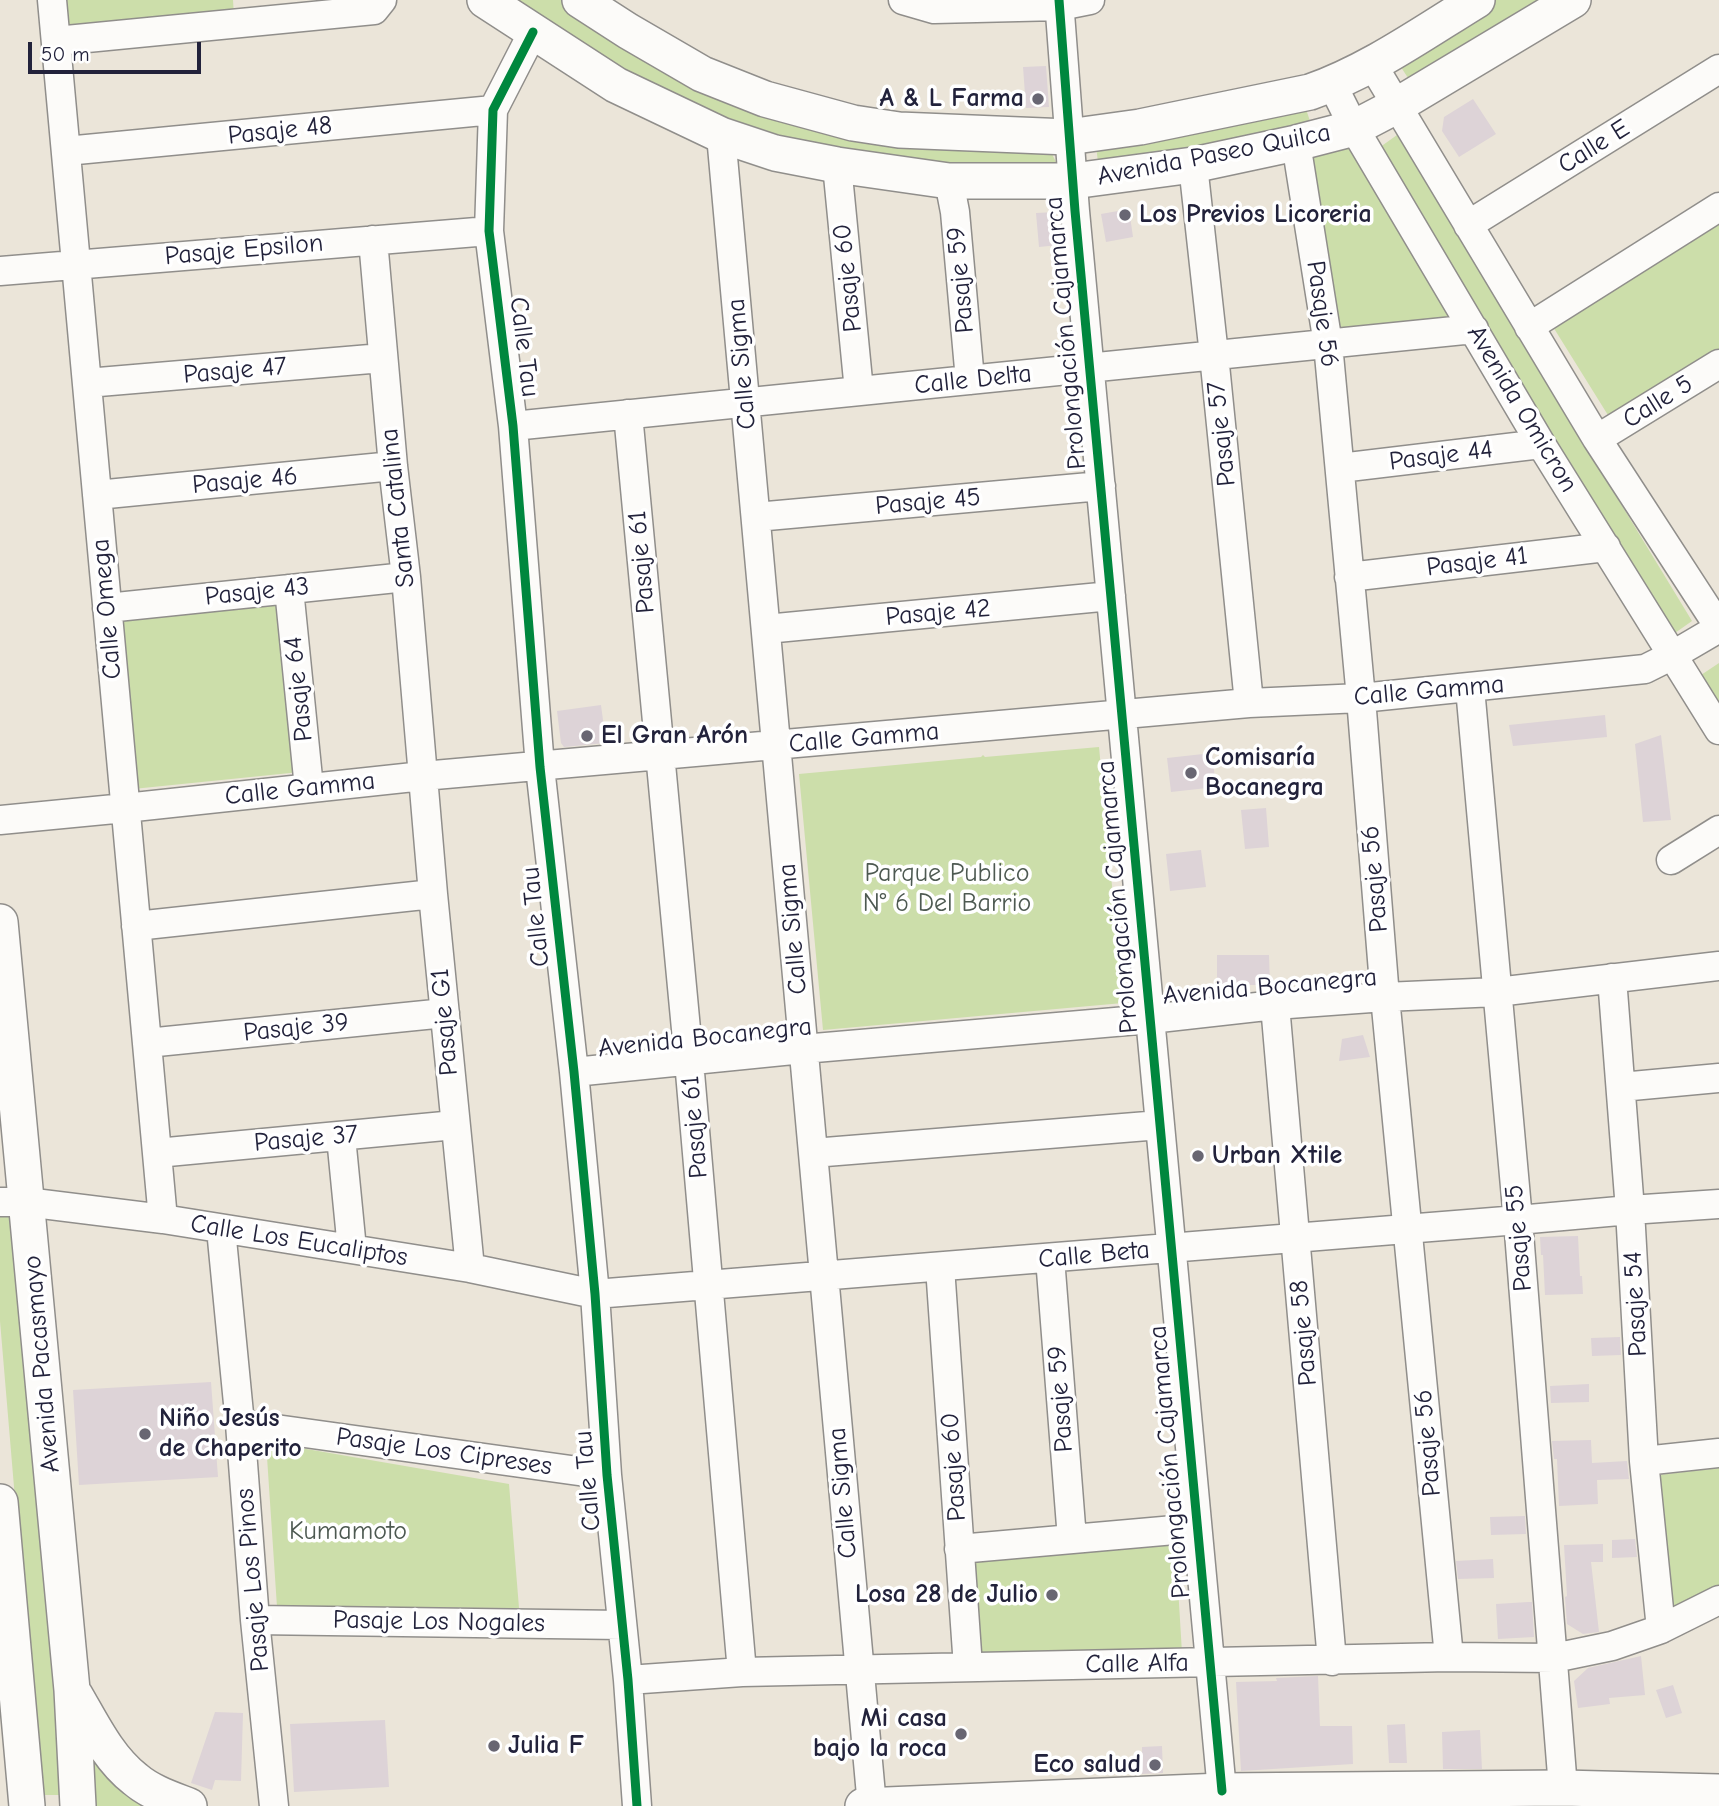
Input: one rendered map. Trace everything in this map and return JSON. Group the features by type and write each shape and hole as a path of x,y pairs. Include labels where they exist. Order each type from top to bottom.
{"main road":[{"name":"Avenida Paseo Quilca","path":"485,0 616,85 721,135 775,153 949,181 1073,181 1193,165 1354,128 1396,106 1573,0"},
{"name":"Avenida Paseo Quilca","path":"580,0 702,75 777,102 853,123 899,130 1069,137 1140,127 1310,92 1372,64 1477,0"},
{"name":"Avenida Pacasmayo","path":"0,922 13,1202 72,1689 78,1806"},
{"path":"0,1502 27,1806"},
{"path":"72,1689 104,1746 135,1779 162,1795 189,1806"},
{"path":"863,1806 1222,1791 1563,1788 1719,1793"}],"street":[{"name":"Calle Omega","path":"52,0 163,1219"},
{"path":"252,0 281,19"},
{"path":"56,41 374,10 382,0"},
{"path":"903,0 934,9 1090,0"},
{"name":"Prolongación Cajamarca","path":"1059,3 1090,368 1222,1791"},
{"name":"Calle Tau","path":"533,32 493,110 489,231 513,426 540,766 596,1294 607,1475 628,1680 637,1806"},
{"name":"Avenida Omicron","path":"1372,64 1597,439 1719,628"},
{"name":"Calle E","path":"1468,225 1719,69"},
{"name":"Avenida Omicron","path":"1332,84 1354,128 1541,444 1719,730"},
{"name":"Pasaje 48","path":"66,151 493,110"},
{"name":"Calle Sigma","path":"721,135 872,1806"},
{"name":"Pasaje 56","path":"1296,143 1328,344 1385,997 1448,1657"},
{"name":"Pasaje 60","path":"837,165 859,391"},
{"name":"Pasaje 57","path":"1193,165 1248,703"},
{"name":"Pasaje 59","path":"949,181 955,212 970,380"},
{"path":"1529,327 1719,207"},
{"name":"Pasaje Epsilon","path":"0,271 489,231"},
{"name":"Santa Catalina","path":"373,240 423,776"},
{"name":"Calle Delta","path":"513,426 1474,329"},
{"name":"Pasaje 47","path":"87,383 382,358"},
{"name":"Calle 5","path":"1597,439 1716,373"},
{"name":"Pasaje 61","path":"628,414 689,1061 742,1672"},
{"name":"Pasaje 44","path":"1340,468 1541,444"},
{"name":"Pasaje 46","path":"97,495 393,467"},
{"name":"Pasaje 45","path":"756,517 1101,486"},
{"name":"Pasaje 41","path":"1349,577 1606,547"},
{"name":"Pasaje 43","path":"107,608 406,577"},
{"name":"Pasaje 64","path":"289,589 309,788"},
{"name":"Pasaje 42","path":"766,629 1111,596"},
{"name":"Calle Gamma","path":"0,820 423,776 1248,703 1361,698 1645,669 1719,628"},
{"name":"Pasaje 55","path":"1470,688 1518,1220 1563,1788"},
{"name":"Pasaje G1","path":"423,776 470,1268"},
{"path":"1671,860 1719,830"},
{"path":"136,926 433,894"},
{"name":"Avenida Bocanegra","path":"574,1072 1275,1005 1497,992 1719,967"},
{"name":"Pasaje 54","path":"1612,978 1630,1210 1644,1461 1661,1629"},
{"name":"Pasaje 58","path":"1275,1005 1332,1661"},
{"name":"Pasaje 39","path":"146,1043 444,1013"},
{"path":"1621,1087 1719,1078"},
{"name":"Pasaje 37","path":"157,1153 455,1125"},
{"path":"813,1153 1160,1125"},
{"path":"341,1137 352,1249"},
{"name":"Calle Los Eucaliptos","path":"13,1202 163,1219 470,1268 596,1294"},
{"name":"Calle Beta","path":"596,1294 1719,1204"},
{"name":"Pasaje Los Pinos","path":"221,1229 274,1806"},
{"name":"Pasaje 59","path":"1050,1258 1072,1539"},
{"name":"Pasaje 60","path":"940,1267 968,1667"},
{"name":"Pasaje Los Cipreses","path":"240,1424 607,1475"},
{"path":"1644,1461 1719,1453"},
{"path":"959,1549 1197,1528"},
{"name":"Calle Alfa","path":"628,1680 742,1672 1448,1657 1554,1658 1612,1646 1661,1629 1719,1600"},
{"name":"Pasaje Los Nogales","path":"255,1620 622,1625"}],"green space":[{"path":"64,0 233,0 234,16 67,31"},
{"path":"511,0 561,0 696,88 1050,150 1056,162 1052,171 932,169 784,147 627,76"},
{"path":"1495,0 1545,0 1410,81 1397,61"},
{"path":"1304,103 1313,130 1099,170 1096,146"},
{"path":"1397,135 1692,621 1675,633 1376,150"},
{"path":"1349,142 1449,315 1433,326 1329,336 1301,155"},
{"path":"1719,216 1719,352 1611,420 1550,322"},
{"path":"284,593 300,772 133,789 117,612"},
{"path":"1719,663 1719,711 1698,677"},
{"name":"Parque Publico N° 6 Del Barrio","path":"1099,747 1123,1003 823,1030 799,774 983,755 985,757"},
{"path":"16,1207 66,1795 40,1795 0,1321 0,1209"},
{"name":"Kumamoto","path":"266,1442 509,1484 519,1608 277,1607"},
{"path":"1719,1468 1719,1591 1671,1617 1650,1476"},
{"path":"1175,1537 1182,1653 975,1658 967,1557"},
{"path":"86,1736 157,1806 89,1806"}],"building":[{"path":"1046,66 1049,107 1026,108 1023,67"},
{"path":"1473,99 1496,134 1459,157 1442,131 1444,117"},
{"path":"1129,209 1133,237 1106,242 1101,214"},
{"path":"1056,212 1059,245 1039,247 1036,213"},
{"path":"601,705 606,743 564,747 561,743 557,711"},
{"path":"1605,715 1607,737 1513,746 1509,725"},
{"path":"1661,735 1671,820 1643,822 1635,744"},
{"name":"Comisaría Bocanegra","path":"1212,753 1216,787 1171,792 1167,758"},
{"path":"1266,808 1269,847 1245,849 1241,810"},
{"path":"1201,850 1206,887 1170,891 1166,854"},
{"path":"1217,955 1269,955 1270,985 1217,985"},
{"path":"1363,1035 1370,1057 1339,1061 1342,1039"},
{"path":"1578,1236 1583,1294 1545,1295 1540,1237"},
{"path":"1620,1337 1621,1355 1592,1356 1591,1338"},
{"name":"Niño Jesús de Chaperito","path":"211,1382 218,1477 79,1485 73,1390"},
{"path":"1589,1384 1589,1402 1551,1403 1550,1386"},
{"path":"1591,1440 1592,1463 1627,1461 1629,1479 1597,1480 1598,1504 1559,1506 1557,1459 1554,1459 1552,1441"},
{"path":"1525,1516 1526,1534 1491,1535 1490,1517"},
{"path":"1635,1539 1637,1557 1612,1558 1612,1540"},
{"path":"1603,1544 1603,1562 1591,1562 1599,1632 1583,1634 1567,1624 1564,1545"},
{"path":"1493,1559 1494,1578 1458,1579 1456,1561"},
{"path":"1532,1602 1534,1637 1498,1639 1496,1604"},
{"path":"1641,1656 1645,1695 1609,1698 1610,1704 1578,1708 1574,1681 1588,1668"},
{"path":"1318,1676 1320,1726 1352,1726 1353,1764 1241,1771 1236,1682"},
{"path":"1673,1685 1682,1713 1666,1718 1656,1690"},
{"path":"215,1712 243,1713 241,1781 215,1780 212,1790 191,1783"},
{"path":"385,1720 389,1787 294,1792 290,1724"},
{"path":"1405,1724 1407,1763 1389,1763 1387,1725"},
{"path":"1480,1730 1482,1769 1443,1769 1442,1732"},
{"path":"1162,1746 1163,1773 1142,1774 1142,1747"}],"cycle path":[{"path":"1059,0 1075,211 1222,1791"},
{"path":"533,32 493,110 489,231 513,426 540,767 574,1072 595,1294 607,1475 628,1680 637,1806"}],"place":[{"name":"A & L Farma","path":"1038,99"},
{"name":"Los Previos Licoreria","path":"1125,215"},
{"name":"El Gran Arón","path":"587,736"},
{"name":"Comisaría Bocanegra","path":"1191,773"},
{"name":"Urban Xtile","path":"1198,1156"},
{"name":"Niño Jesús de Chaperito","path":"145,1434"},
{"name":"Losa 28 de Julio","path":"1052,1595"},
{"name":"Mi casa bajo la roca","path":"961,1734"},
{"name":"Julia F","path":"494,1746"},
{"name":"Eco salud","path":"1155,1765"}]}
